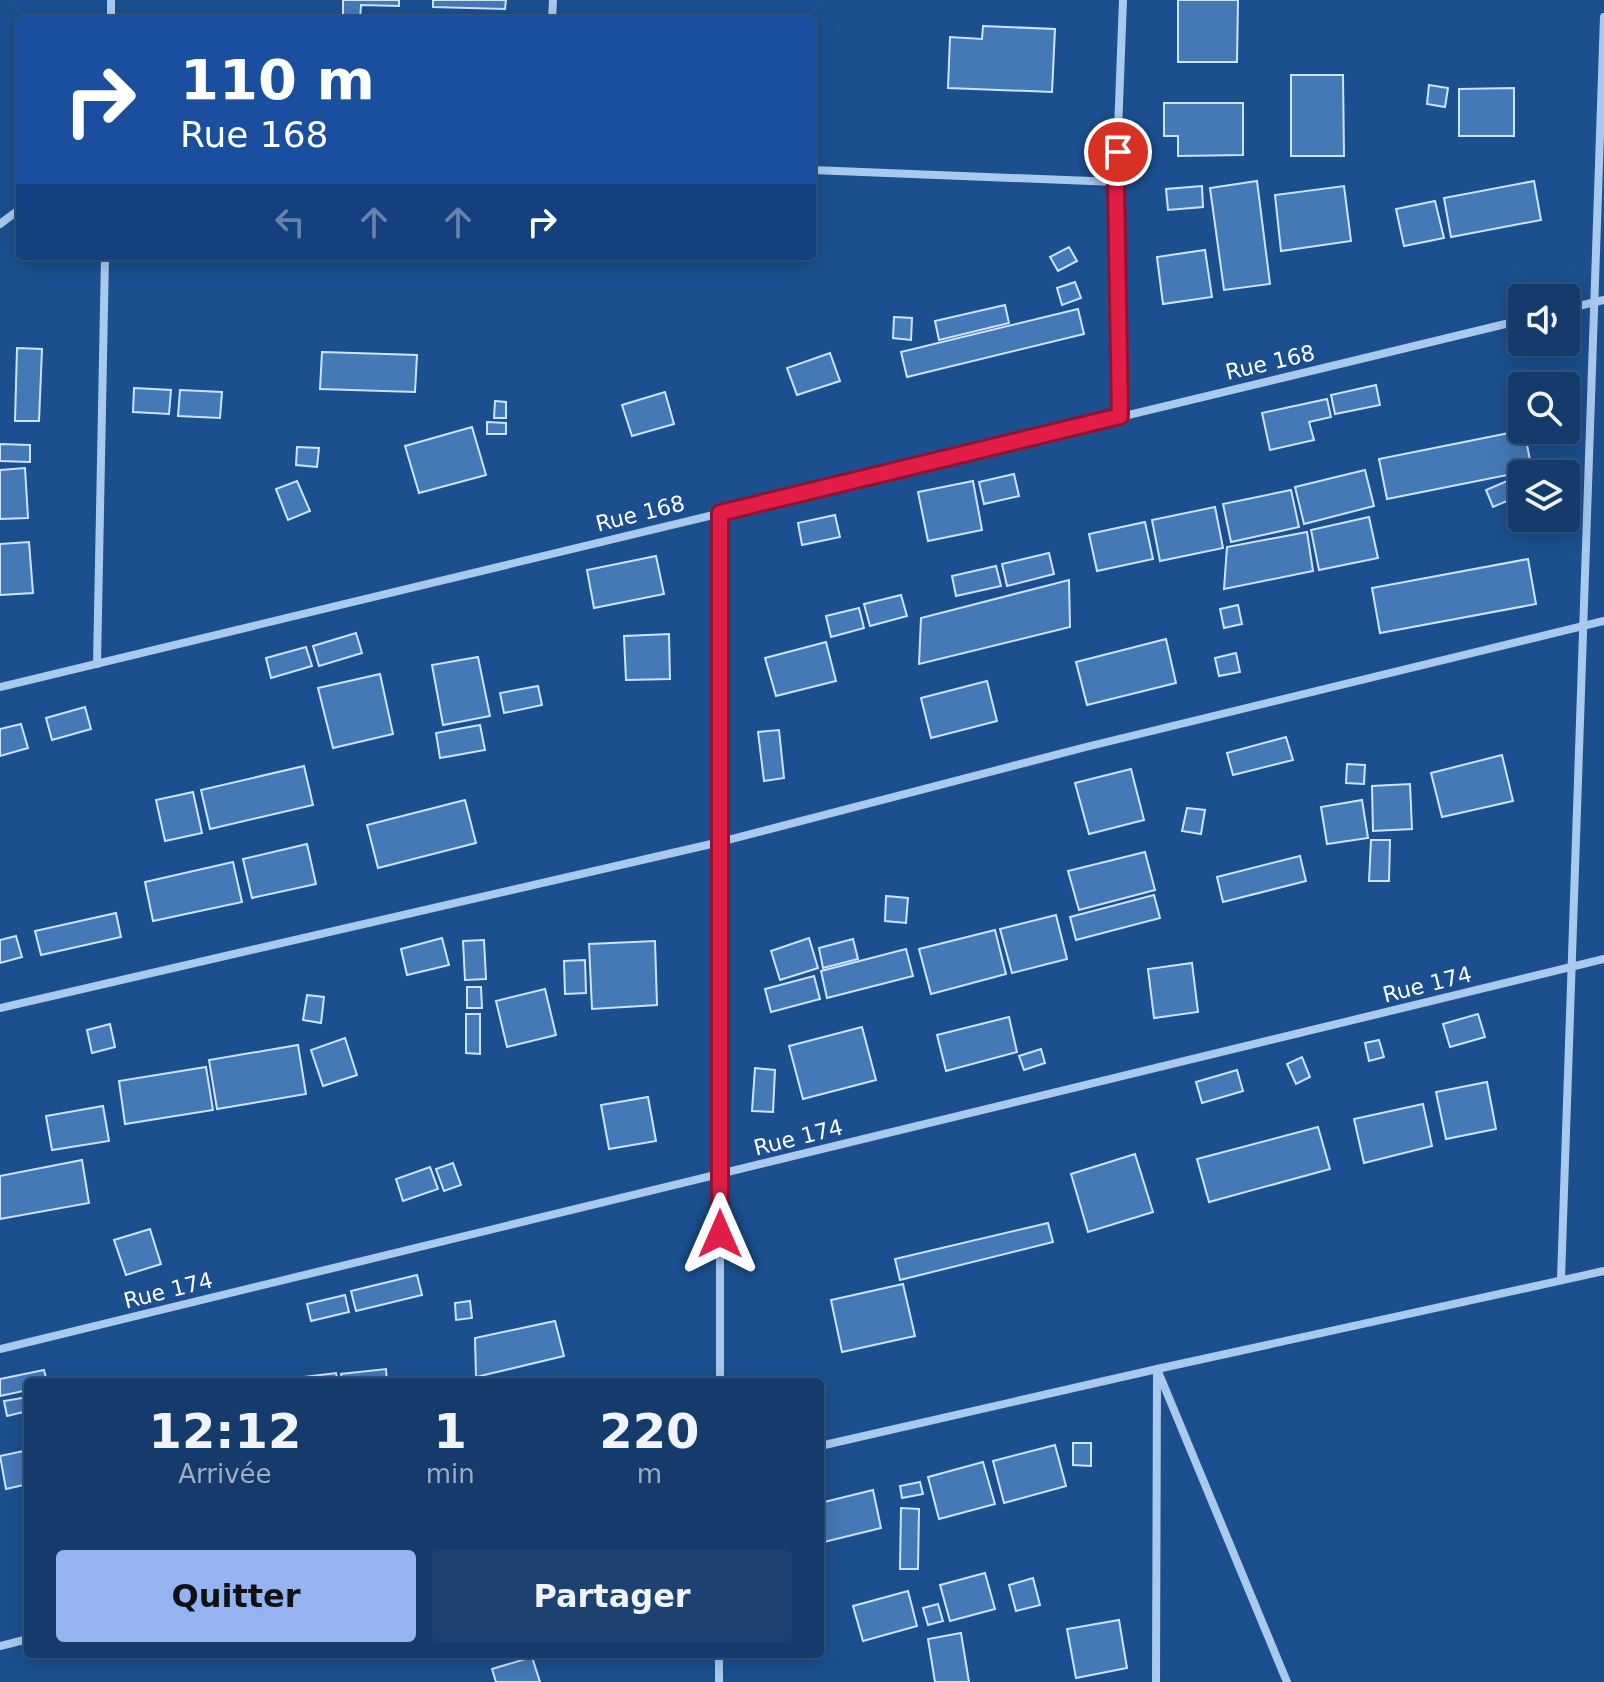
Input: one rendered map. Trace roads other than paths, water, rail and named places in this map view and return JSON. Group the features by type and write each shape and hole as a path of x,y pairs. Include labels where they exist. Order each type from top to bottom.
{"street":[{"path":"1120,416 1116,182 1123,0"},
{"path":"1561,1279 1604,17"},
{"path":"816,170 1116,182"},
{"path":"97,664 105,260"},
{"path":"1580,306 1604,300"},
{"name":"Rue 168","path":"0,687 1508,323"},
{"path":"720,513 720,1378"},
{"path":"0,1008 720,842 1086,747 1604,621"},
{"name":"Rue 174","path":"0,1349 1604,959"},
{"path":"824,1445 1604,1271"},
{"path":"1156,1682 1157,1369"},
{"path":"1157,1369 1287,1682"},
{"path":"0,1646 24,1640"},
{"path":"719,1658 719,1682"}]}
